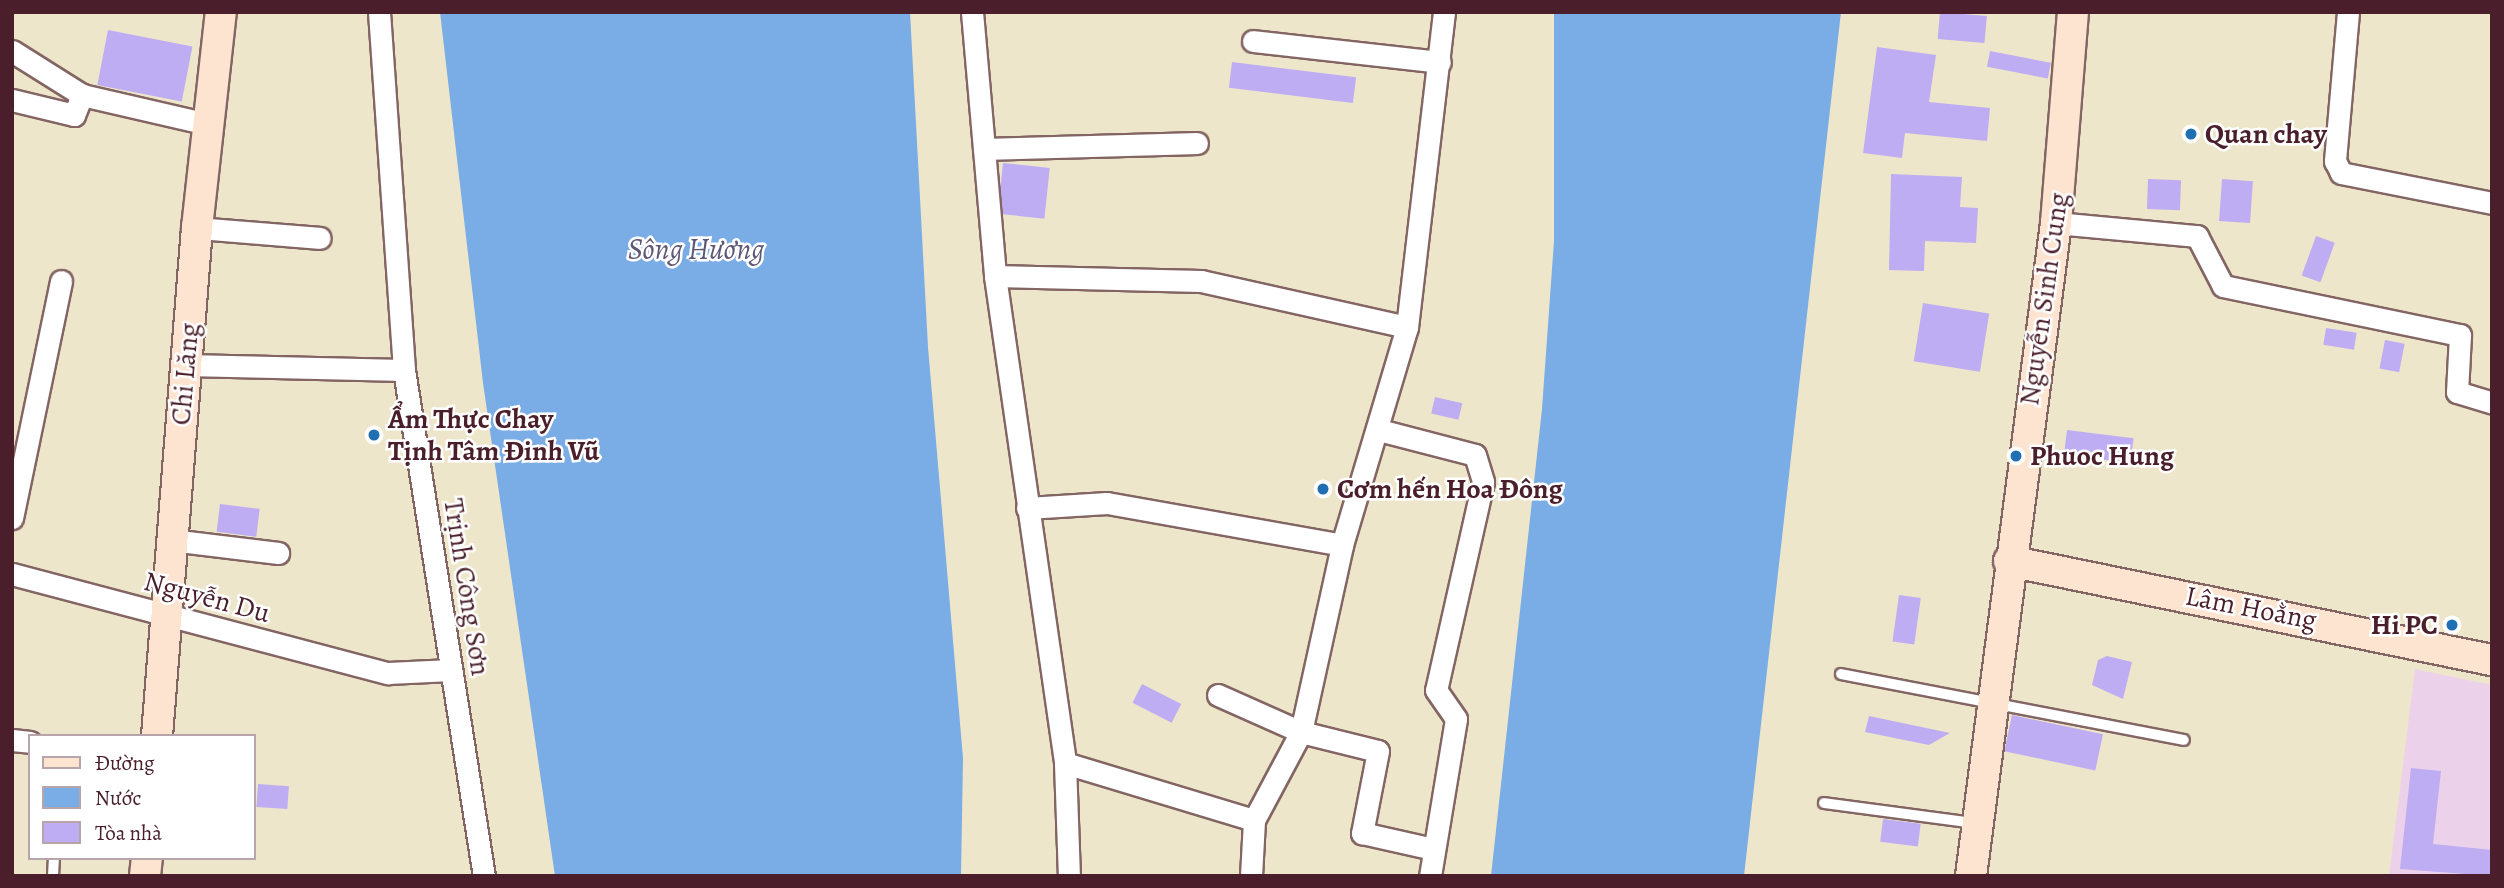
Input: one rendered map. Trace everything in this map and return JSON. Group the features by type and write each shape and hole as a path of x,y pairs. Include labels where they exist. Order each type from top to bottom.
{"street":[{"name":"Chi Lăng","path":"157,734 197,228 221,12"},
{"name":"Trịnh Công Sơn","path":"379,12 404,370 484,876"},
{"path":"972,12 995,276 1065,763 1069,876"},
{"path":"1251,876 1254,820 1301,732 1342,545 1379,430 1407,327 1444,12"},
{"name":"Nguyễn Sinh Cung","path":"1971,876 2009,561 2056,223 2073,12"},
{"path":"2348,12 2335,161 2341,173 2492,203"},
{"path":"1253,41 1440,62"},
{"path":"12,51 82,95 208,124"},
{"path":"12,100 74,115 82,95"},
{"path":"984,149 1197,143"},
{"path":"2056,223 2197,236 2223,286 2460,335 2457,392 2492,403"},
{"path":"197,228 320,238"},
{"path":"995,276 1201,281 1407,327"},
{"path":"12,518 21,441 61,281"},
{"path":"186,365 404,370"},
{"path":"1379,430 1475,455 1483,482 1436,690 1456,719 1430,876"},
{"path":"1027,508 1107,503 1342,545"},
{"path":"171,540 278,553"},
{"name":"Lâm Hoằng","path":"2009,561 2492,660"},
{"name":"Nguyễn Du","path":"12,574 388,673 451,670"},
{"path":"1218,695 1301,732 1378,751 1362,833 1433,849"},
{"path":"1065,763 1254,820"}],"lane":[{"path":"1841,674 2184,740"},
{"path":"1824,803 1977,824"}],"shaded area":[{"path":"2415,669 2492,685 2492,876 2389,876"}],"water":[{"name":"Sông Hương","path":"440,12 910,12 928,347 963,758 961,876 555,876 483,383"},
{"path":"1554,12 1841,12 1744,876 1491,876 1542,409 1554,241"}],"building":[{"path":"1940,12 1987,16 1984,43 1938,39"},
{"path":"108,30 192,46 182,101 97,85"},
{"path":"1877,47 1936,55 1929,102 1990,108 1987,141 1905,133 1902,158 1863,153"},
{"path":"1990,51 2051,63 2048,79 1987,67"},
{"path":"1232,62 1356,77 1353,103 1229,88"},
{"path":"1003,163 1050,168 1044,219 998,214"},
{"path":"1891,174 1962,177 1960,207 1978,208 1976,243 1925,241 1924,271 1889,270"},
{"path":"2148,179 2181,180 2180,210 2147,209"},
{"path":"2222,179 2253,181 2250,223 2219,221"},
{"path":"2316,236 2335,243 2320,282 2302,275"},
{"path":"1923,303 1989,313 1980,372 1914,361"},
{"path":"2326,328 2357,333 2354,350 2323,345"},
{"path":"2385,340 2405,344 2399,372 2379,368"},
{"path":"1435,397 1462,403 1458,420 1431,414"},
{"path":"2067,430 2134,438 2130,463 2064,455"},
{"path":"220,504 260,509 256,537 217,532"},
{"path":"1899,595 1921,598 1914,645 1892,642"},
{"path":"2107,656 2132,662 2123,699 2092,685 2098,660"},
{"path":"1142,684 1181,704 1172,723 1132,703"},
{"path":"2012,715 2103,734 2095,771 2004,751"},
{"path":"1869,716 1950,733 1929,745 1865,732"},
{"path":"2411,768 2441,771 2433,844 2492,850 2492,876 2400,869"},
{"path":"258,784 289,786 287,809 256,807"},
{"path":"1883,819 1921,824 1918,846 1880,842"}],"place":[{"name":"Quan chay","path":"2191,134"},
{"name":"Ẩm Thực Chay Tịnh Tâm Đinh Vũ","path":"374,435"},
{"name":"Phuoc Hung","path":"2016,456"},
{"name":"Cơm hến Hoa Đông","path":"1323,489"},
{"name":"Hi PC","path":"2452,625"}]}
